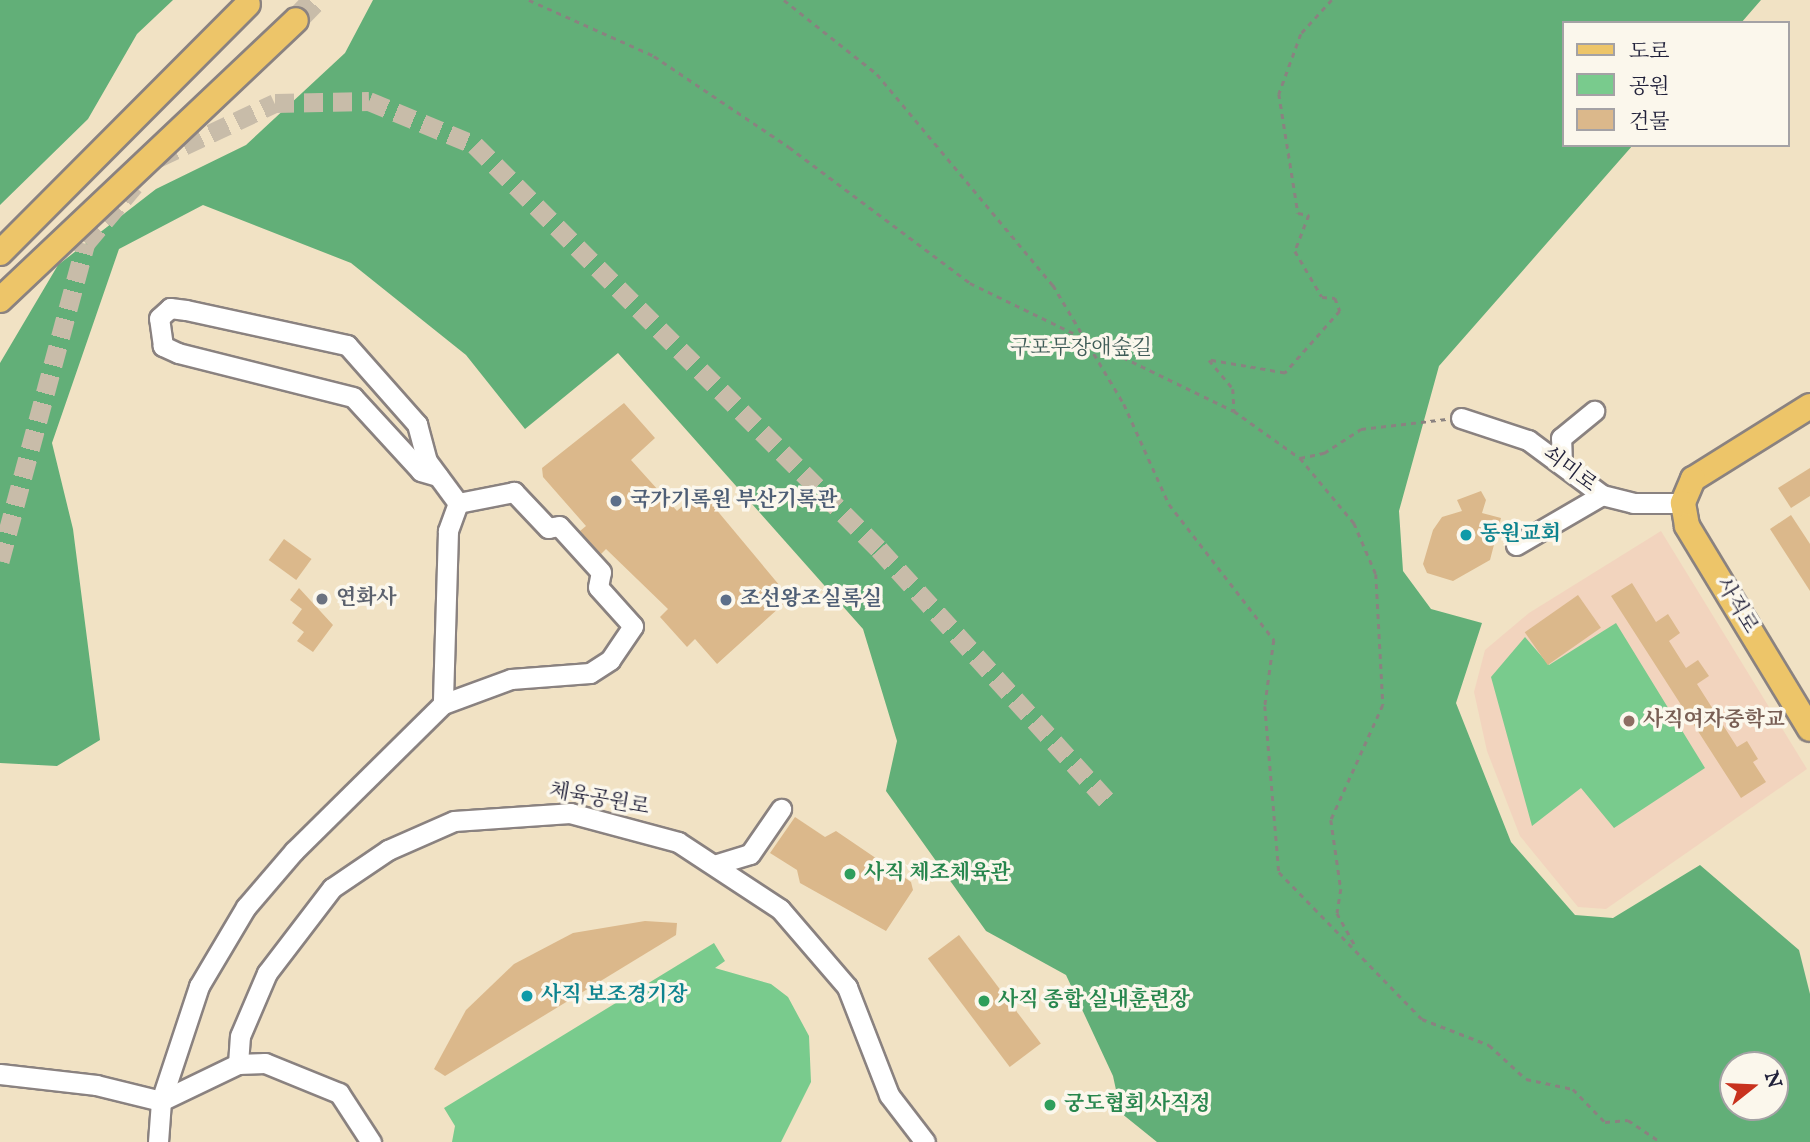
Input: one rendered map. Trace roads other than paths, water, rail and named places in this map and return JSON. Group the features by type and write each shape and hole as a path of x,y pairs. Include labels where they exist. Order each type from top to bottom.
{"main road":[{"path":"0,253 248,4"},
{"path":"0,300 296,20"},
{"path":"1683,503 1693,479 1810,406"},
{"name":"사직로","path":"1683,503 1687,526 1810,729"}],"street":[{"path":"438,476 421,471 352,397 178,353 163,346 159,318 170,308 187,310 346,345 417,424 419,443 458,503"},
{"path":"1562,464 1562,438 1594,411"},
{"name":"쇠미로","path":"1461,418 1500,426 1562,464 1602,495 1633,503 1683,503"},
{"path":"158,1142 161,1101 199,986 246,907 443,704 510,679 590,673 610,660 633,626 598,587 601,572 559,526 548,528 514,492 458,503"},
{"path":"1516,545 1602,495"},
{"path":"443,704 448,531 458,503"},
{"path":"717,864 750,854 781,809"},
{"name":"체육공원로","path":"238,1064 251,1005 288,940 332,888 419,834 492,816 570,813 643,828 717,864 780,909 830,961 864,1018 889,1095 925,1142"},
{"path":"0,1074 96,1084 161,1101 238,1064 265,1063 315,1078 357,1112 371,1142"}],"tunnel":[{"path":"296,20 315,0"},
{"path":"158,158 275,103 369,101 475,145 879,549 1109,803"},
{"path":"0,561 86,243 134,186"}],"place":[{"name":"국가기록원 부산기록관","path":"616,501"},
{"name":"동원교회","path":"1466,535"},
{"name":"연화사","path":"322,599"},
{"name":"조선왕조실록실","path":"726,600"},
{"name":"사직여자중학교","path":"1629,721"},
{"name":"사직 체조체육관","path":"850,874"},
{"name":"사직 보조경기장","path":"527,996"},
{"name":"사직 종합 실내훈련장","path":"984,1001"},
{"name":"궁도협회 사직정","path":"1050,1105"}],"park label":[{"name":"구포무장애숲길","path":"1081,349"}]}
